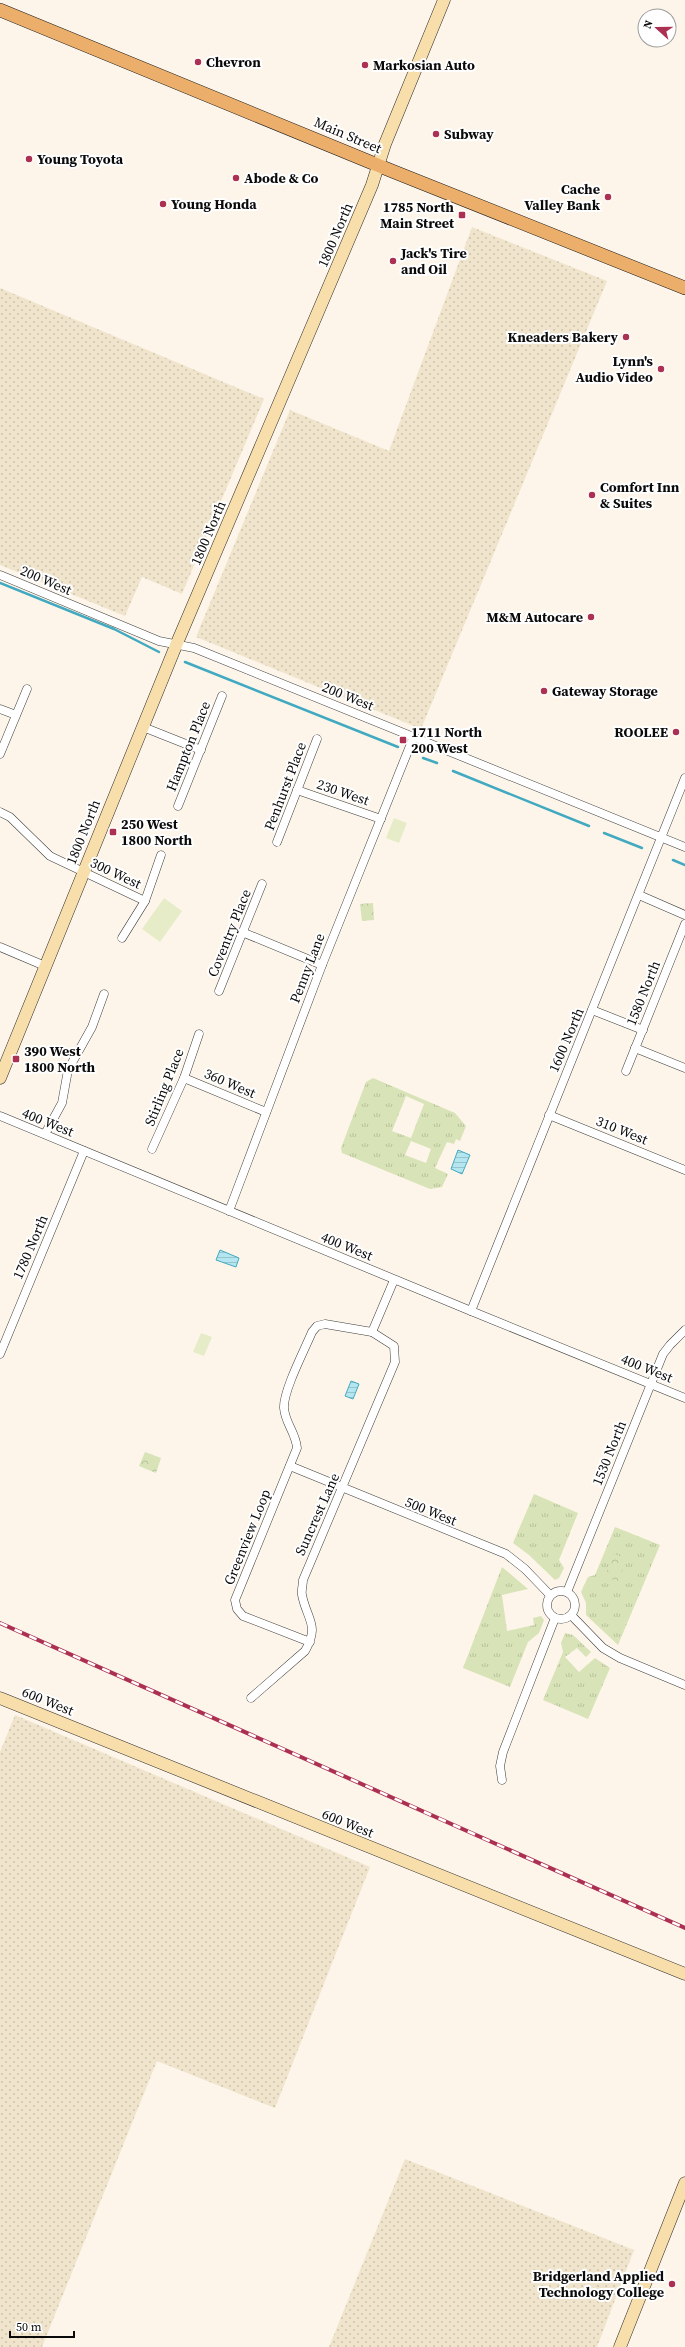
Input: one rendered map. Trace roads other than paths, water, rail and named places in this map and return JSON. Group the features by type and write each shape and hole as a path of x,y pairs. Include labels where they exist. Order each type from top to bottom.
{"main road":[{"name":"Main Street","path":"0,11 379,166 685,288"}],"street":[{"name":"1800 North","path":"0,1078 177,643 278,411 379,166 388,137 444,0"},
{"name":"200 West","path":"0,575 160,641 177,643 194,648 685,847"},
{"path":"0,754 26,689"},
{"name":"Hampton Place","path":"178,806 222,696"},
{"path":"0,709 16,715"},
{"path":"143,727 201,750"},
{"name":"Penny Lane","path":"229,1211 322,965 414,736"},
{"name":"Penhurst Place","path":"277,842 317,739"},
{"name":"1600 North","path":"471,1312 685,778"},
{"name":"230 West","path":"297,790 381,819"},
{"name":"300 West","path":"0,812 10,817 50,856 145,901"},
{"path":"122,938 145,901 161,855"},
{"name":"Coventry Place","path":"219,991 262,884"},
{"path":"639,895 685,915"},
{"name":"1580 North","path":"626,1071 685,924"},
{"path":"242,932 322,965"},
{"path":"0,947 45,966"},
{"path":"45,1134 62,1103 68,1070 92,1026 104,994"},
{"path":"592,1010 643,1030"},
{"name":"Stirling Place","path":"152,1149 184,1078 199,1034"},
{"path":"635,1048 685,1068"},
{"name":"360 West","path":"184,1078 266,1112"},
{"name":"310 West","path":"549,1115 685,1170"},
{"name":"400 West","path":"0,1116 471,1312 685,1398"},
{"name":"1780 North","path":"0,1354 84,1151"},
{"path":"290,1466 297,1448 297,1438 285,1418 284,1406 287,1392 312,1332 317,1326 325,1324 372,1332 394,1280"},
{"name":"1530 North","path":"567,1592 663,1354 670,1344 685,1330"},
{"name":"Suncrest Lane","path":"310,1642 313,1629 310,1615 302,1595 303,1580 332,1508 343,1488 396,1362 394,1346 372,1332"},
{"name":"500 West","path":"290,1466 506,1554 525,1569 550,1595"},
{"name":"Greenview Loop","path":"290,1466 236,1600 236,1605 237,1609 243,1616 310,1642"},
{"path":"558,1591 567,1592 575,1602 571,1615 563,1619 555,1618 547,1608 550,1595 558,1591"},
{"path":"571,1615 603,1648 620,1658 685,1685"},
{"path":"502,1780 500,1766 503,1752 555,1618"},
{"path":"251,1698 305,1651 310,1642"},
{"name":"600 West","path":"0,1698 685,1974"},
{"path":"620,2347 685,2183"}],"water":[{"path":"458,1150 470,1155 462,1174 451,1169"},
{"path":"220,1250 239,1258 236,1267 216,1260"},
{"path":"351,1381 359,1384 353,1399 345,1396"}],"waterway":[{"path":"0,583 114,629 159,652"},
{"path":"185,662 398,747"},
{"path":"423,758 437,763"},
{"path":"453,771 589,826"},
{"path":"604,833 642,848"},
{"path":"673,860 685,865"}],"railway":[{"path":"0,1623 685,1928"}],"place":[{"name":"Chevron","path":"198,62"},
{"name":"Markosian Auto","path":"365,65"},
{"name":"Subway","path":"436,134"},
{"name":"Young Toyota","path":"29,159"},
{"name":"Abode & Co","path":"236,178"},
{"name":"Cache Valley Bank","path":"608,197"},
{"name":"Young Honda","path":"163,204"},
{"name":"1785 North Main Street","path":"462,215"},
{"name":"Jack's Tire and Oil","path":"393,261"},
{"name":"Kneaders Bakery","path":"626,337"},
{"name":"Lynn's Audio Video","path":"661,369"},
{"name":"Comfort Inn & Suites","path":"592,495"},
{"name":"M&M Autocare","path":"591,617"},
{"name":"Gateway Storage","path":"544,691"},
{"name":"ROOLEE","path":"676,732"},
{"name":"1711 North 200 West","path":"403,740"},
{"name":"250 West 1800 North","path":"113,832"},
{"name":"390 West 1800 North","path":"16,1059"},
{"name":"Bridgerland Applied Technology College","path":"672,2284"}]}
